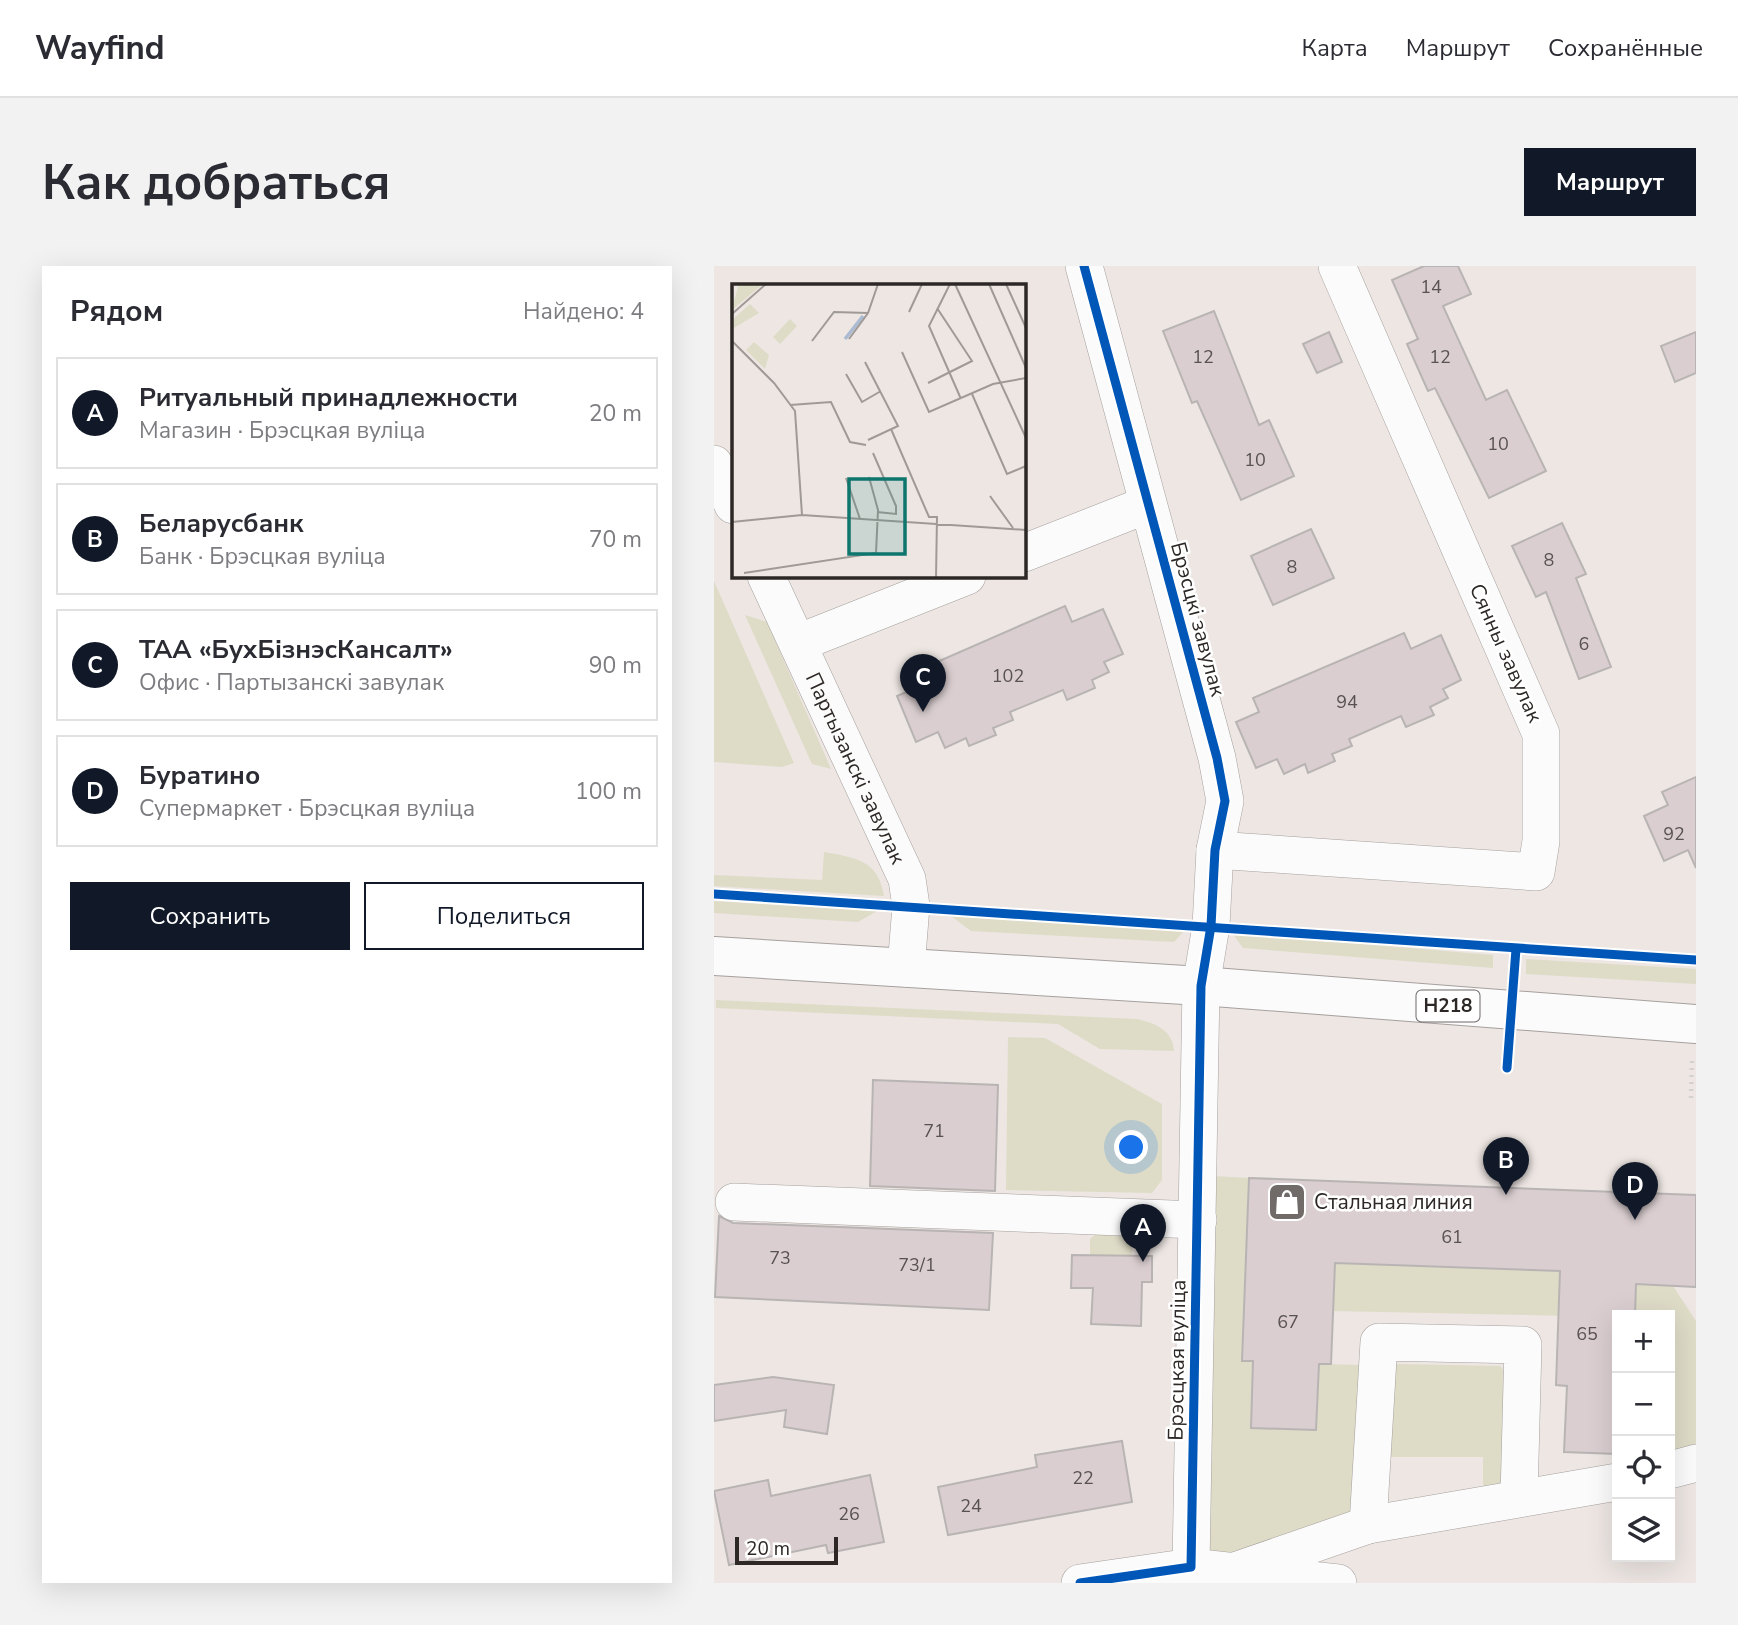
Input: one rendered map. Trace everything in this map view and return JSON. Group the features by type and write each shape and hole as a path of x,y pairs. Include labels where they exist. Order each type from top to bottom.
{"main road":[{"name":"Н218","path":"714,956 1201,986 1696,1024"}],"street":[{"name":"Брэсцкі завулак","path":"1084,266 1217,758 1225,801 1215,850 1211,926 1201,986"},
{"name":"Сянны завулак","path":"1215,850 1536,872 1541,841 1541,734 1337,266"},
{"path":"714,464 726,502"},
{"path":"1026,552 1136,509"},
{"name":"Партызанскі завулак","path":"767,578 907,879 912,906 906,968"},
{"path":"798,643 962,578"},
{"name":"Брэсцкая вуліца","path":"1191,1567 1201,986"},
{"path":"734,1202 1198,1220"},
{"path":"1368,1525 1379,1342 1523,1345 1519,1497"},
{"path":"1675,1469 1696,1463"},
{"path":"1235,1571 1368,1525 1612,1483"},
{"path":"1080,1583 1191,1567 1338,1583"}],"shaded area":[{"path":"714,581 794,763 782,767 714,762"},
{"path":"745,615 767,622 831,769 812,764"},
{"path":"824,852 855,859 871,867 881,884 884,896 714,886 714,875 822,880"},
{"path":"714,901 877,911 858,922 714,913"},
{"path":"951,916 1185,930 1174,942 971,931"},
{"path":"1232,933 1493,955 1493,968 1243,948"},
{"path":"1526,959 1696,969 1696,984 1526,974"},
{"path":"716,1000 1137,1019 1156,1025 1167,1033 1174,1051 1100,1049 1058,1024 716,1008"},
{"path":"1008,1037 1045,1038 1162,1104 1162,1180 1152,1193 1006,1190"},
{"path":"1213,1176 1249,1178 1242,1360 1253,1361 1251,1427 1316,1430 1319,1364 1365,1365 1354,1518 1242,1557 1206,1553"},
{"path":"1107,1224 1140,1224 1139,1246 1132,1246 1132,1257 1090,1256 1090,1239"},
{"path":"1323,1263 1578,1272 1570,1316 1333,1311 1334,1294 1321,1294"},
{"path":"1636,1284 1673,1286 1696,1321 1696,1453 1675,1455 1675,1310 1635,1310"},
{"path":"1397,1364 1500,1366 1508,1376 1504,1487 1483,1486 1483,1457 1381,1457 1387,1375"}],"building":[{"path":"1424,266 1458,266 1471,294 1443,306 1486,400 1507,390 1546,471 1489,498 1435,388 1428,391 1407,344 1418,339 1392,280"},
{"path":"1214,311 1259,425 1269,420 1294,476 1241,500 1197,401 1192,403 1163,331"},
{"path":"1329,332 1342,362 1317,373 1303,344"},
{"path":"1696,332 1696,373 1675,382 1661,346"},
{"path":"1562,523 1586,574 1576,578 1611,667 1579,679 1546,592 1536,597 1512,546"},
{"path":"1311,529 1334,578 1273,605 1251,556"},
{"path":"1065,606 1072,622 1103,609 1123,654 1104,662 1109,672 1092,680 1095,688 1067,700 1063,690 1010,712 1013,720 993,728 996,735 969,746 966,738 945,748 938,732 916,742 897,696 920,686 914,672"},
{"path":"1404,633 1411,649 1441,635 1461,680 1443,689 1448,698 1430,707 1434,715 1406,727 1401,716 1349,739 1352,746 1332,754 1335,761 1308,773 1305,764 1284,774 1277,759 1256,768 1236,722 1259,712 1253,698"},
{"path":"1696,777 1696,868 1688,850 1664,861 1644,816 1668,805 1662,792"},
{"path":"873,1080 998,1085 995,1191 870,1186"},
{"path":"1249,1178 1696,1195 1696,1287 1636,1284 1635,1310 1612,1310 1612,1454 1564,1452 1567,1386 1556,1385 1560,1271 1335,1263 1331,1364 1319,1364 1316,1430 1251,1428 1253,1361 1242,1361"},
{"path":"719,1216 733,1223 993,1233 989,1310 715,1297"},
{"path":"1072,1255 1152,1256 1152,1282 1142,1282 1141,1326 1091,1324 1093,1288 1071,1288"},
{"path":"773,1377 834,1385 827,1434 784,1427 786,1410 714,1421 714,1385"},
{"path":"1122,1441 1132,1502 948,1535 938,1487 1037,1467 1035,1455"},
{"path":"870,1475 884,1542 828,1553 826,1545 729,1565 714,1491 768,1480 771,1496"}],"cycle path":[{"path":"1080,1583 1191,1567 1201,986 1211,926 1215,850 1225,801 1217,758 1084,266"},
{"path":"714,894 1696,960"},
{"path":"1507,1068 1516,949"}],"place":[{"name":"ТАА «БухБізнэсКансалт»","path":"923,712"},
{"name":"Беларусбанк","path":"1506,1195"},
{"name":"Стальная линия","path":"1287,1202"},
{"name":"Буратино","path":"1635,1220"},
{"name":"Ритуальный принадлежности","path":"1143,1262"}]}
